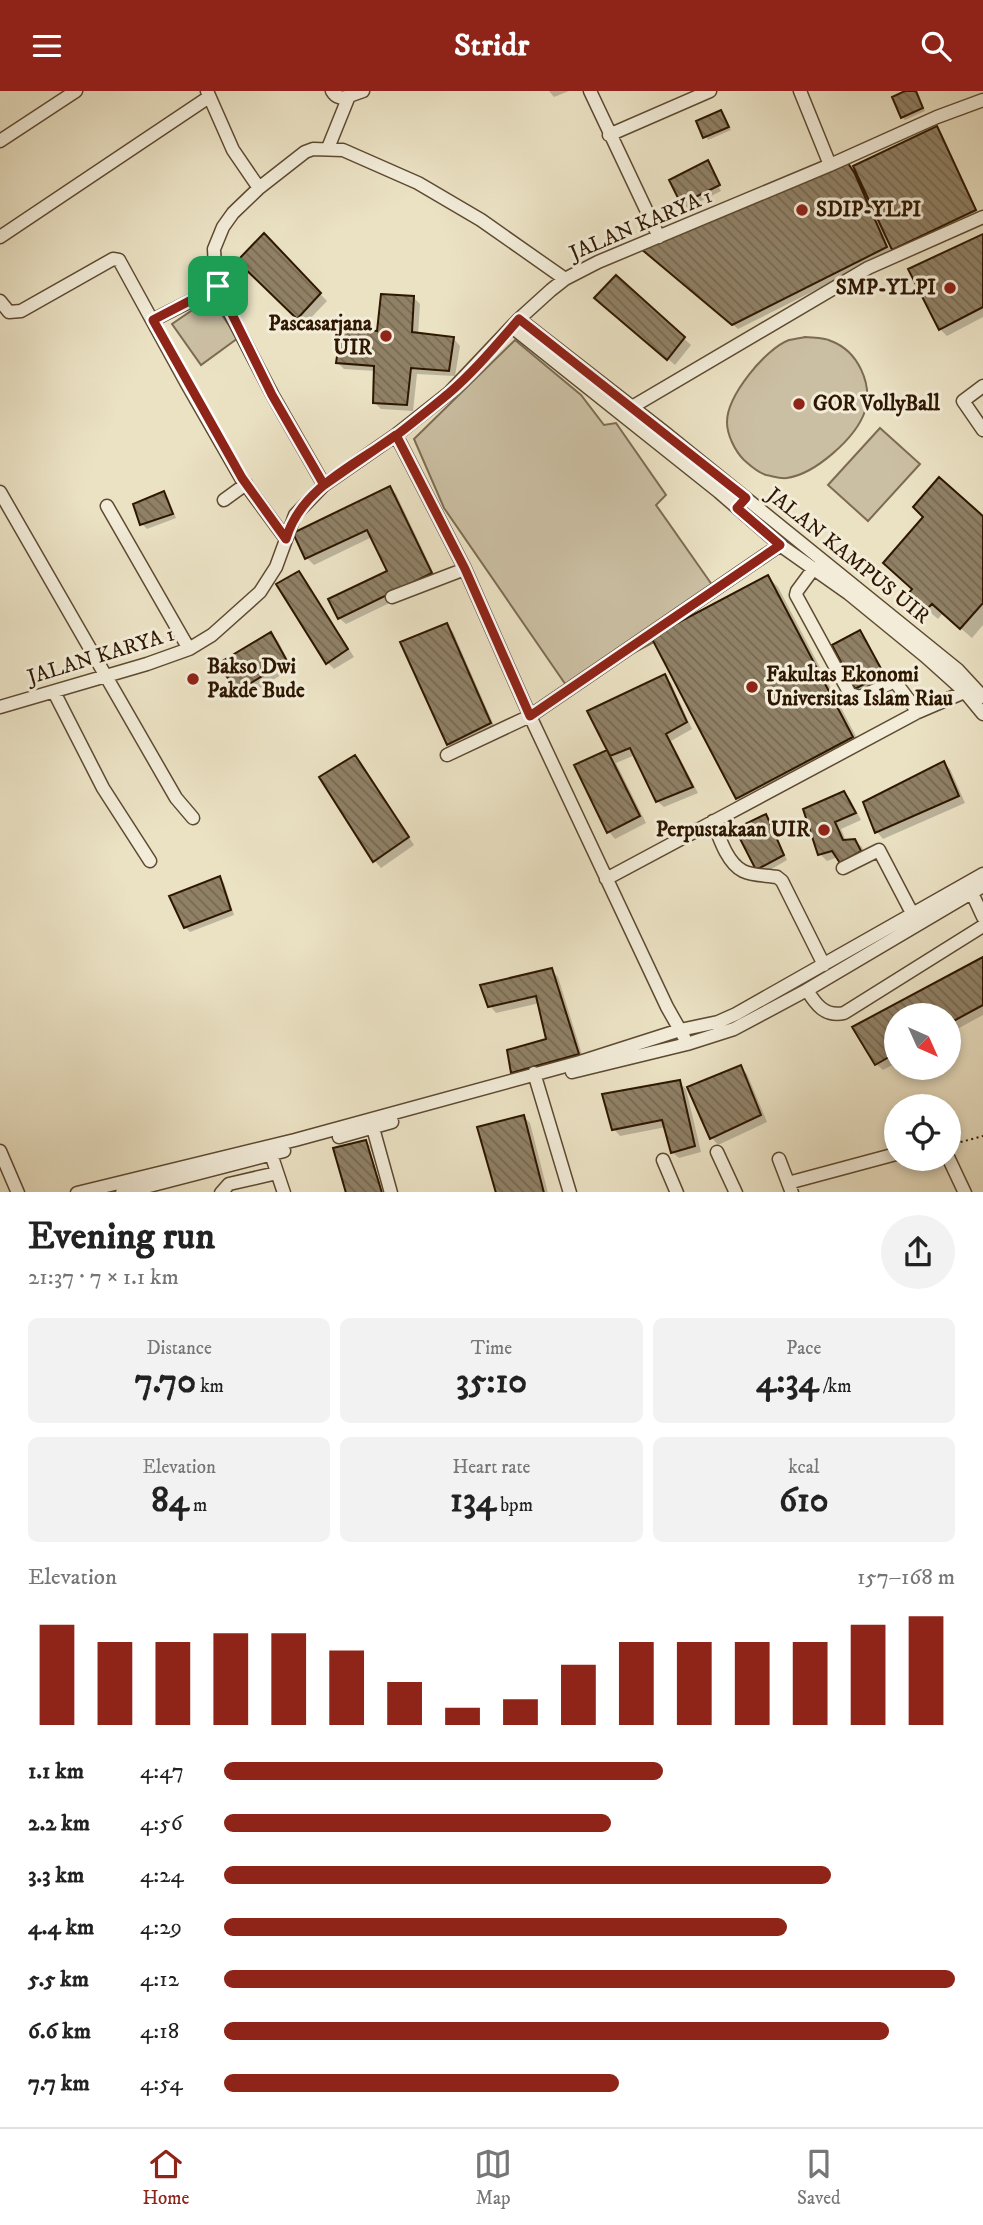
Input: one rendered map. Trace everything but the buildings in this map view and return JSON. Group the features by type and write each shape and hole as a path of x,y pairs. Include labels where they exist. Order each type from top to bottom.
{"street":[{"path":"0,141 76,91"},
{"path":"332,91 343,99 363,91"},
{"path":"590,91 659,237"},
{"path":"609,135 710,91"},
{"path":"800,91 830,165"},
{"path":"0,237 208,94 233,150 259,188"},
{"path":"328,148 349,96"},
{"name":"JALAN KARYA 1","path":"0,707 106,677 189,649 212,635 260,591 276,567 295,515 324,485 396,435 459,384 515,323 565,279 598,262 937,117 983,100"},
{"path":"324,485 272,395 218,286 214,249 228,220 259,188 305,152 328,148 343,150 418,183 481,220 565,279"},
{"path":"628,411 868,268 983,217"},
{"path":"0,301 9,312 21,311 116,259 125,268 244,481 286,539"},
{"path":"153,320 218,286"},
{"name":"JALAN KAMPUS UIR","path":"515,323 741,503 958,670 976,690 983,714"},
{"path":"983,386 963,401 983,430"},
{"path":"396,435 465,569 606,879 687,1044"},
{"path":"224,500 244,481"},
{"path":"0,492 176,798 193,818"},
{"name":"JALAN KAMPUS UIR","path":"741,503 780,545 848,593 925,656 976,690"},
{"path":"107,506 189,649"},
{"path":"447,755 530,716 780,545"},
{"path":"814,568 796,595 850,694 860,697 893,682 918,712"},
{"path":"392,597 465,569"},
{"path":"606,879 918,712 976,690"},
{"path":"54,692 103,788 150,861"},
{"path":"713,821 733,862 742,871 777,877 782,881 824,965"},
{"path":"843,867 879,850 913,915"},
{"path":"236,1159 271,1154 373,1128 680,1030 718,1022 983,874"},
{"path":"77,1192 123,1188 535,1077 687,1044 734,1029 807,990 978,890 983,917"},
{"path":"807,990 824,1011 835,1015 844,1013 983,926"},
{"path":"535,1077 570,1192"},
{"path":"373,1128 391,1192"},
{"path":"0,1151 18,1192"},
{"path":"717,1152 736,1192"},
{"path":"271,1154 284,1192"},
{"path":"779,1159 790,1188 884,1158"},
{"path":"663,1160 677,1192"},
{"path":"955,1171 965,1192"},
{"path":"221,1192 229,1184 277,1173"}],"path":[{"path":"961,1142 983,1136"}],"shaded area":[{"path":"210,298 238,338 201,365 172,324"},
{"name":"GOR VollyBall","path":"805,337 831,341 849,352 856,360 867,390 865,411 844,443 810,470 787,478 766,475 744,460 735,447 727,427 729,411 740,387 769,353 789,340"},
{"path":"515,340 581,395 604,425 616,423 666,495 656,505 715,589 656,641 568,688 444,508 414,439"},
{"path":"880,428 920,464 868,521 828,485"}],"place":[{"name":"SDIP-YLPI","path":"802,210"},
{"name":"SMP-YLPI","path":"950,288"},
{"name":"Pascasarjana UIR","path":"386,336"},
{"name":"GOR VollyBall","path":"799,404"},
{"name":"Bakso Dwi Pakde Bude","path":"193,679"},
{"name":"Fakultas Ekonomi Universitas Islam Riau","path":"752,687"},
{"name":"Perpustakaan UIR","path":"824,830"}],"route":[{"path":"218,286 153,320 242,478 286,539 295,515 324,485 368,453 396,435 449,393 519,319 746,498 737,508 780,545 530,716 465,569 396,435 324,485 272,395 218,286"}]}
